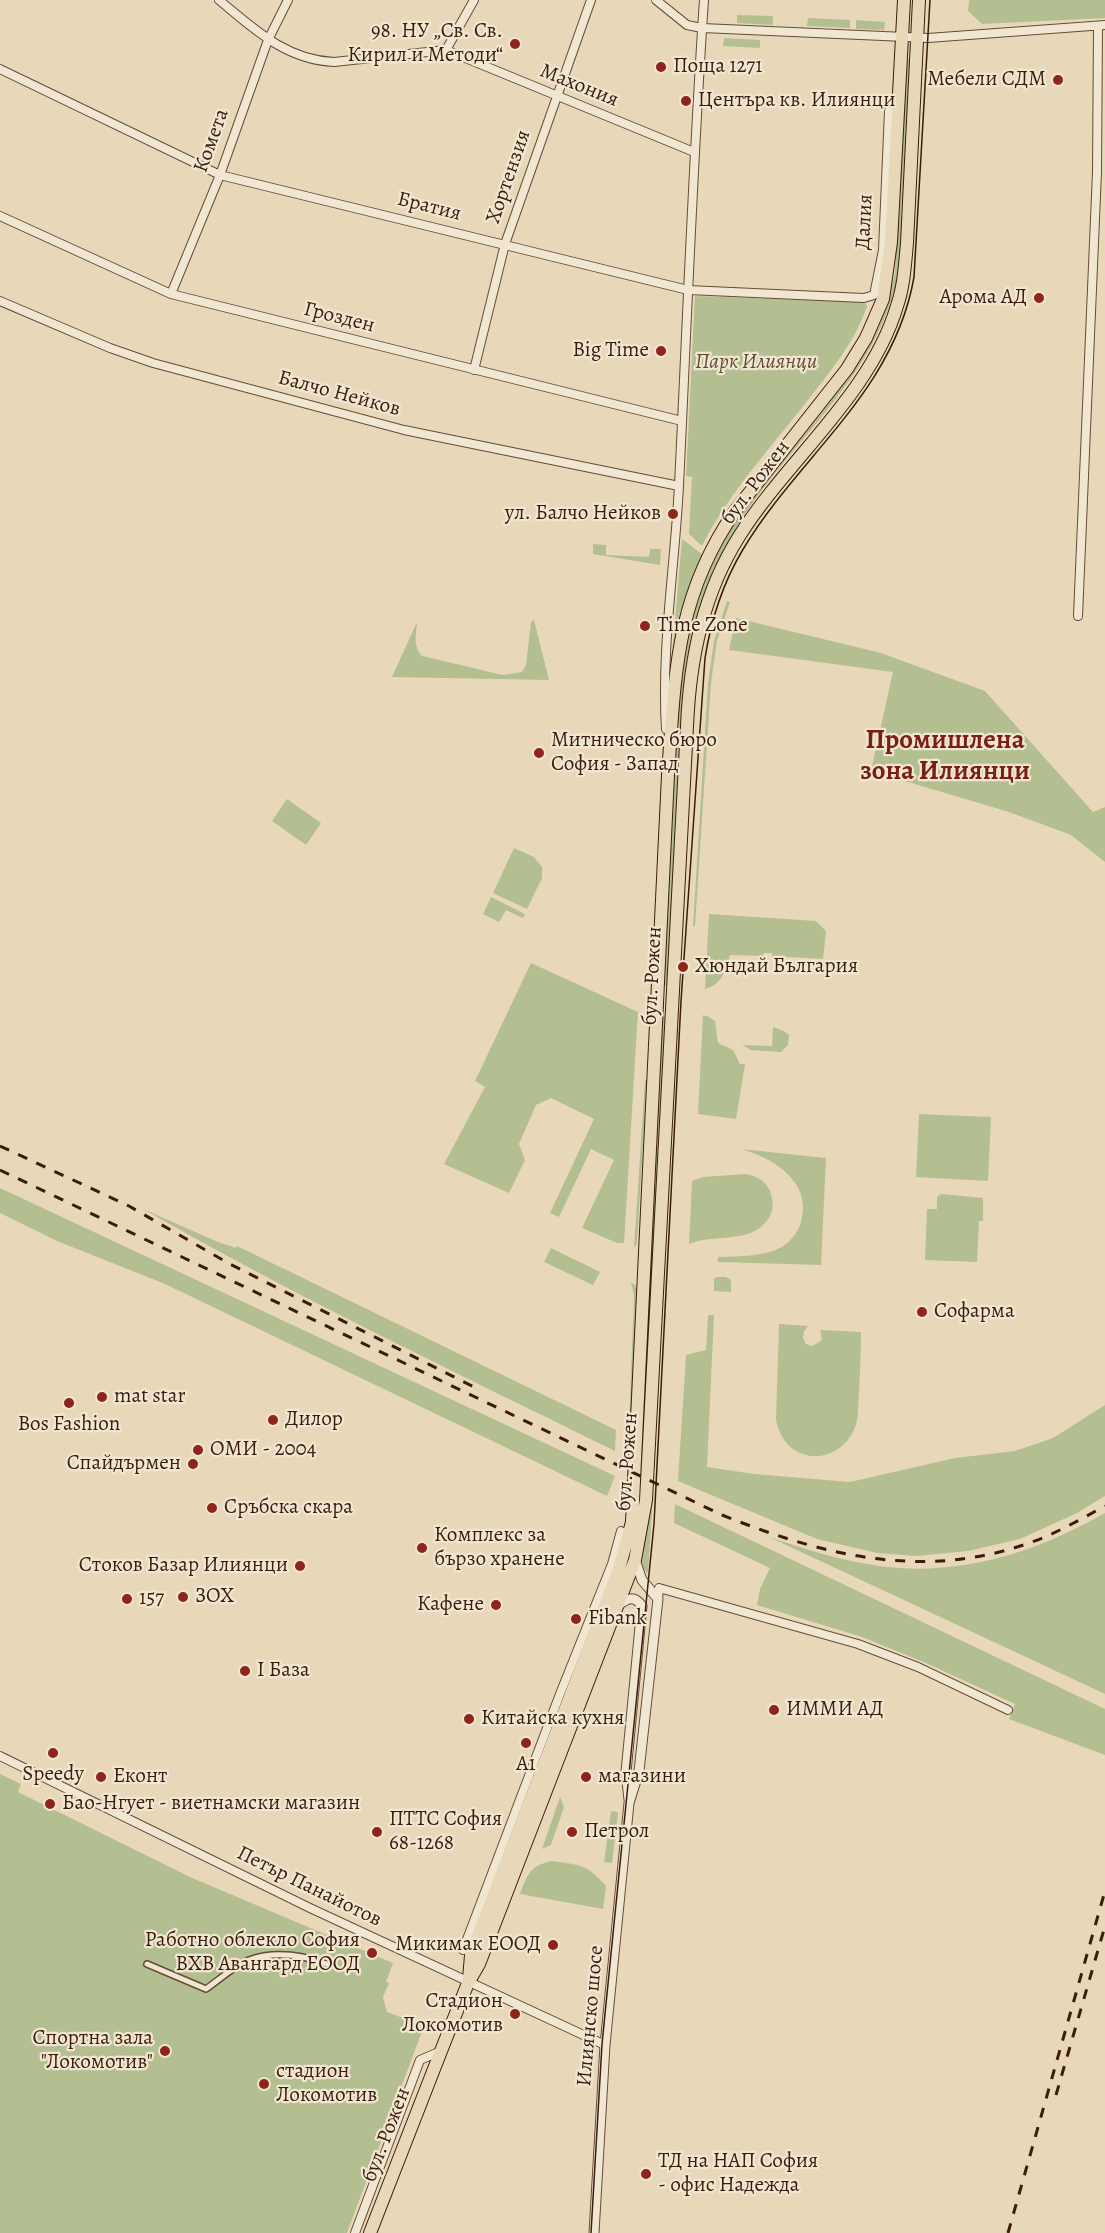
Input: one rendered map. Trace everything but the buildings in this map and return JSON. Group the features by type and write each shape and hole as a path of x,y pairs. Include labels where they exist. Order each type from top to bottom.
{"main road":[{"name":"бул. Рожен","path":"468,1983 471,1955 619,1569 632,1522 668,775 677,658 686,613 720,534 735,511 847,369 866,338 883,299 891,250 892,146 904,0"},
{"name":"бул. Рожен","path":"370,2233 468,1983 479,1964 636,1555 646,1500 685,749 694,652 710,596 739,536 862,376 885,338 893,319 901,292 904,268 919,0"}],"street":[{"name":"Махония","path":"219,0 268,40 297,56 320,62 355,61 446,50 694,152"},
{"name":"Комета","path":"171,294 220,175 268,40 288,0"},
{"path":"446,50 474,0"},
{"name":"Хортензия","path":"474,370 505,244 591,0"},
{"path":"656,0 687,25 702,28 917,38 1102,26 1078,616"},
{"name":"бул. Рожен","path":"668,775 665,701 679,486 694,152 704,0"},
{"name":"Братия","path":"0,69 220,175 688,290 871,298"},
{"name":"Далия","path":"871,298 876,290 883,250 892,146 889,111"},
{"name":"Грозден","path":"0,216 171,294 682,421"},
{"name":"Балчо Нейков","path":"0,301 110,348 153,363 404,430 679,486"},
{"name":"бул. Рожен","path":"463,1950 612,1564 621,1531"},
{"path":"636,1555 642,1580 658,1599"},
{"path":"658,1599 659,1588 858,1644 918,1667 1008,1710"},
{"name":"Илиянско шосе","path":"594,2233 605,2046 629,1803 626,1772 642,1606 638,1600 632,1598 624,1600 618,1606"},
{"name":"Илиянско шосе","path":"629,1803 639,1771 658,1599"},
{"name":"Петър Панайотов","path":"0,1756 468,1983 605,2046"},
{"path":"147,1964 206,1989 248,1960 280,1954 314,1959 327,1964"},
{"name":"бул. Рожен","path":"355,2233 420,2060 441,2050"}],"green space":[{"path":"969,0 1105,0 1105,18 982,24 968,11"},
{"path":"737,15 773,16 773,25 737,23"},
{"path":"808,18 850,20 850,28 807,26"},
{"path":"856,20 885,22 884,30 856,29"},
{"path":"724,38 760,40 760,48 723,46"},
{"path":"906,59 912,59 899,271 888,309 873,343 853,375 761,492 730,539 702,602 693,635 689,652 668,986 663,985 679,701 682,671 694,614 703,585 737,521 842,386 865,351 883,313 895,272"},
{"name":"Парк Илиянци","path":"695,296 864,302 867,306 863,318 838,361 726,505 702,546 689,534 692,477 686,476"},
{"path":"682,539 703,555 680,612 676,629 668,704"},
{"path":"593,544 606,545 606,555 649,557 650,549 661,549 660,565 593,554"},
{"path":"727,601 730,602 717,641 711,683 695,926 693,926 708,683 714,641"},
{"path":"736,618 881,653 985,691 1093,812 1105,807 1105,862 1071,835 1009,812 871,771 893,672 729,650"},
{"path":"534,620 549,680 392,677 417,622 416,644 422,656 503,675 522,672 526,665 531,622"},
{"path":"287,799 321,823 306,845 272,821"},
{"path":"514,848 534,857 542,867 542,878 527,909 493,893"},
{"path":"491,897 525,914 523,918 506,910 499,922 483,914"},
{"path":"709,914 816,921 826,931 823,959 772,956 772,953 764,953 763,956 730,955 725,971 719,980 705,989"},
{"path":"531,963 638,1012 624,1243 617,1243 582,1228 614,1160 591,1149 559,1217 550,1213 594,1119 551,1098 536,1105 519,1144 525,1160 509,1193 444,1164 485,1087 475,1081"},
{"path":"661,1015 666,1015 644,1472 638,1531 623,1579"},
{"path":"678,1015 648,1573 643,1569 642,1564 651,1477"},
{"path":"703,1015 715,1021 718,1043 733,1050 740,1064 745,1064 736,1119 698,1114"},
{"path":"773,1027 789,1035 788,1045 781,1052 751,1050 742,1045 772,1046"},
{"path":"645,1080 647,1080 637,1243 634,1248"},
{"path":"919,1114 991,1117 988,1181 916,1177"},
{"path":"741,1149 826,1158 821,1265 718,1262 718,1257 759,1254 782,1247 794,1236 801,1222 803,1208 801,1195 788,1174 766,1159"},
{"path":"746,1174 762,1181 770,1192 772,1210 763,1225 745,1235 689,1244 692,1181 703,1177"},
{"path":"0,1188 615,1476 607,1496 165,1284 57,1241 0,1213"},
{"path":"941,1194 983,1198 983,1221 979,1221 977,1262 925,1260 927,1209 937,1209 937,1197"},
{"path":"143,1209 218,1242 236,1248 237,1246 616,1430 615,1451 318,1304"},
{"path":"551,1248 600,1272 593,1285 544,1262"},
{"path":"726,1277 731,1280 731,1292 714,1291 714,1279"},
{"path":"631,1282 637,1290 626,1504 634,1296"},
{"path":"708,1315 714,1315 707,1467 754,1474 850,1482 955,1458 1015,1451 1053,1438 1105,1405 1105,1496 1077,1513 1020,1539 968,1551 916,1556 877,1553 817,1539 678,1481 686,1355 706,1350"},
{"path":"779,1324 808,1326 803,1338 806,1344 812,1346 822,1340 820,1330 861,1332 857,1420 851,1436 832,1453 815,1456 800,1453 785,1442 779,1431 776,1419"},
{"path":"675,1504 1105,1709 1105,1755 1009,1719 1015,1704 926,1663 862,1637 757,1605 760,1589 770,1568 674,1523"},
{"path":"1105,1513 1105,1694 769,1537 849,1561 926,1569 953,1567 1006,1556 1031,1548"},
{"path":"0,1774 21,1784 18,1792 190,1877 393,1963 386,1982 389,1983 383,1997 387,2012 424,2026 347,2233 0,2233"},
{"path":"560,1797 564,1807 551,1845 542,1849"},
{"path":"611,1812 618,1813 612,1863 604,1862"},
{"path":"552,1861 582,1867 593,1873 606,1886 603,1909 520,1894 530,1872 538,1865"}],"tram line":[{"path":"591,2233 602,2044 654,1524 681,1001 705,658 718,603 742,551 790,484 866,390 887,355 903,318 914,277 930,0"}],"railway":[{"path":"0,1146 129,1206 228,1263 480,1390"},
{"path":"0,1170 722,1515 798,1542 837,1552 875,1558 914,1561 953,1560 992,1554 1032,1542 1105,1506"},
{"path":"1008,2233 1105,1891"},
{"path":"1056,2095 1105,1926"}],"place":[{"name":"98. НУ „Св. Св. Кирил и Методи“","path":"515,44"},
{"name":"Поща 1271","path":"661,67"},
{"name":"Мебели СДМ","path":"1058,80"},
{"name":"Центъра кв. Илиянци","path":"686,101"},
{"name":"Арома АД","path":"1039,298"},
{"name":"Big Time","path":"661,351"},
{"name":"ул. Балчо Нейков","path":"673,514"},
{"name":"Time Zone","path":"645,626"},
{"name":"Митническо бюро София - Запад","path":"539,753"},
{"name":"Хюндай България","path":"683,967"},
{"name":"Софарма","path":"922,1312"},
{"name":"mat star","path":"102,1397"},
{"name":"Bos Fashion","path":"69,1403"},
{"name":"Дилор","path":"273,1420"},
{"name":"ОМИ - 2004","path":"198,1450"},
{"name":"Спайдърмен","path":"193,1464"},
{"name":"Сръбска скара","path":"212,1508"},
{"name":"Комплекс за бързо хранене","path":"422,1548"},
{"name":"Стоков Базар Илиянци","path":"300,1566"},
{"name":"ЗОХ","path":"183,1597"},
{"name":"157","path":"127,1599"},
{"name":"Кафене","path":"496,1605"},
{"name":"Fibank","path":"576,1619"},
{"name":"I База","path":"245,1671"},
{"name":"ИММИ АД","path":"774,1710"},
{"name":"Китайска кухня","path":"469,1719"},
{"name":"A1","path":"526,1743"},
{"name":"Speedy","path":"53,1753"},
{"name":"Еконт","path":"101,1777"},
{"name":"магазини","path":"586,1777"},
{"name":"Бао-Нгует - виетнамски магазин","path":"50,1804"},
{"name":"ПТТС София 68-1268","path":"377,1832"},
{"name":"Петрол","path":"572,1832"},
{"name":"Микимак ЕООД","path":"553,1945"},
{"name":"Работно облекло София ВХВ Авангард ЕООД","path":"372,1953"},
{"name":"Стадион Локомотив","path":"515,2014"},
{"name":"Спортна зала \"Локомотив\"","path":"165,2051"},
{"name":"стадион Локомотив","path":"264,2084"},
{"name":"ТД на НАП София - офис Надежда","path":"646,2174"}],"district":[{"name":"Промишлена зона Илиянци","path":"945,756"}]}
